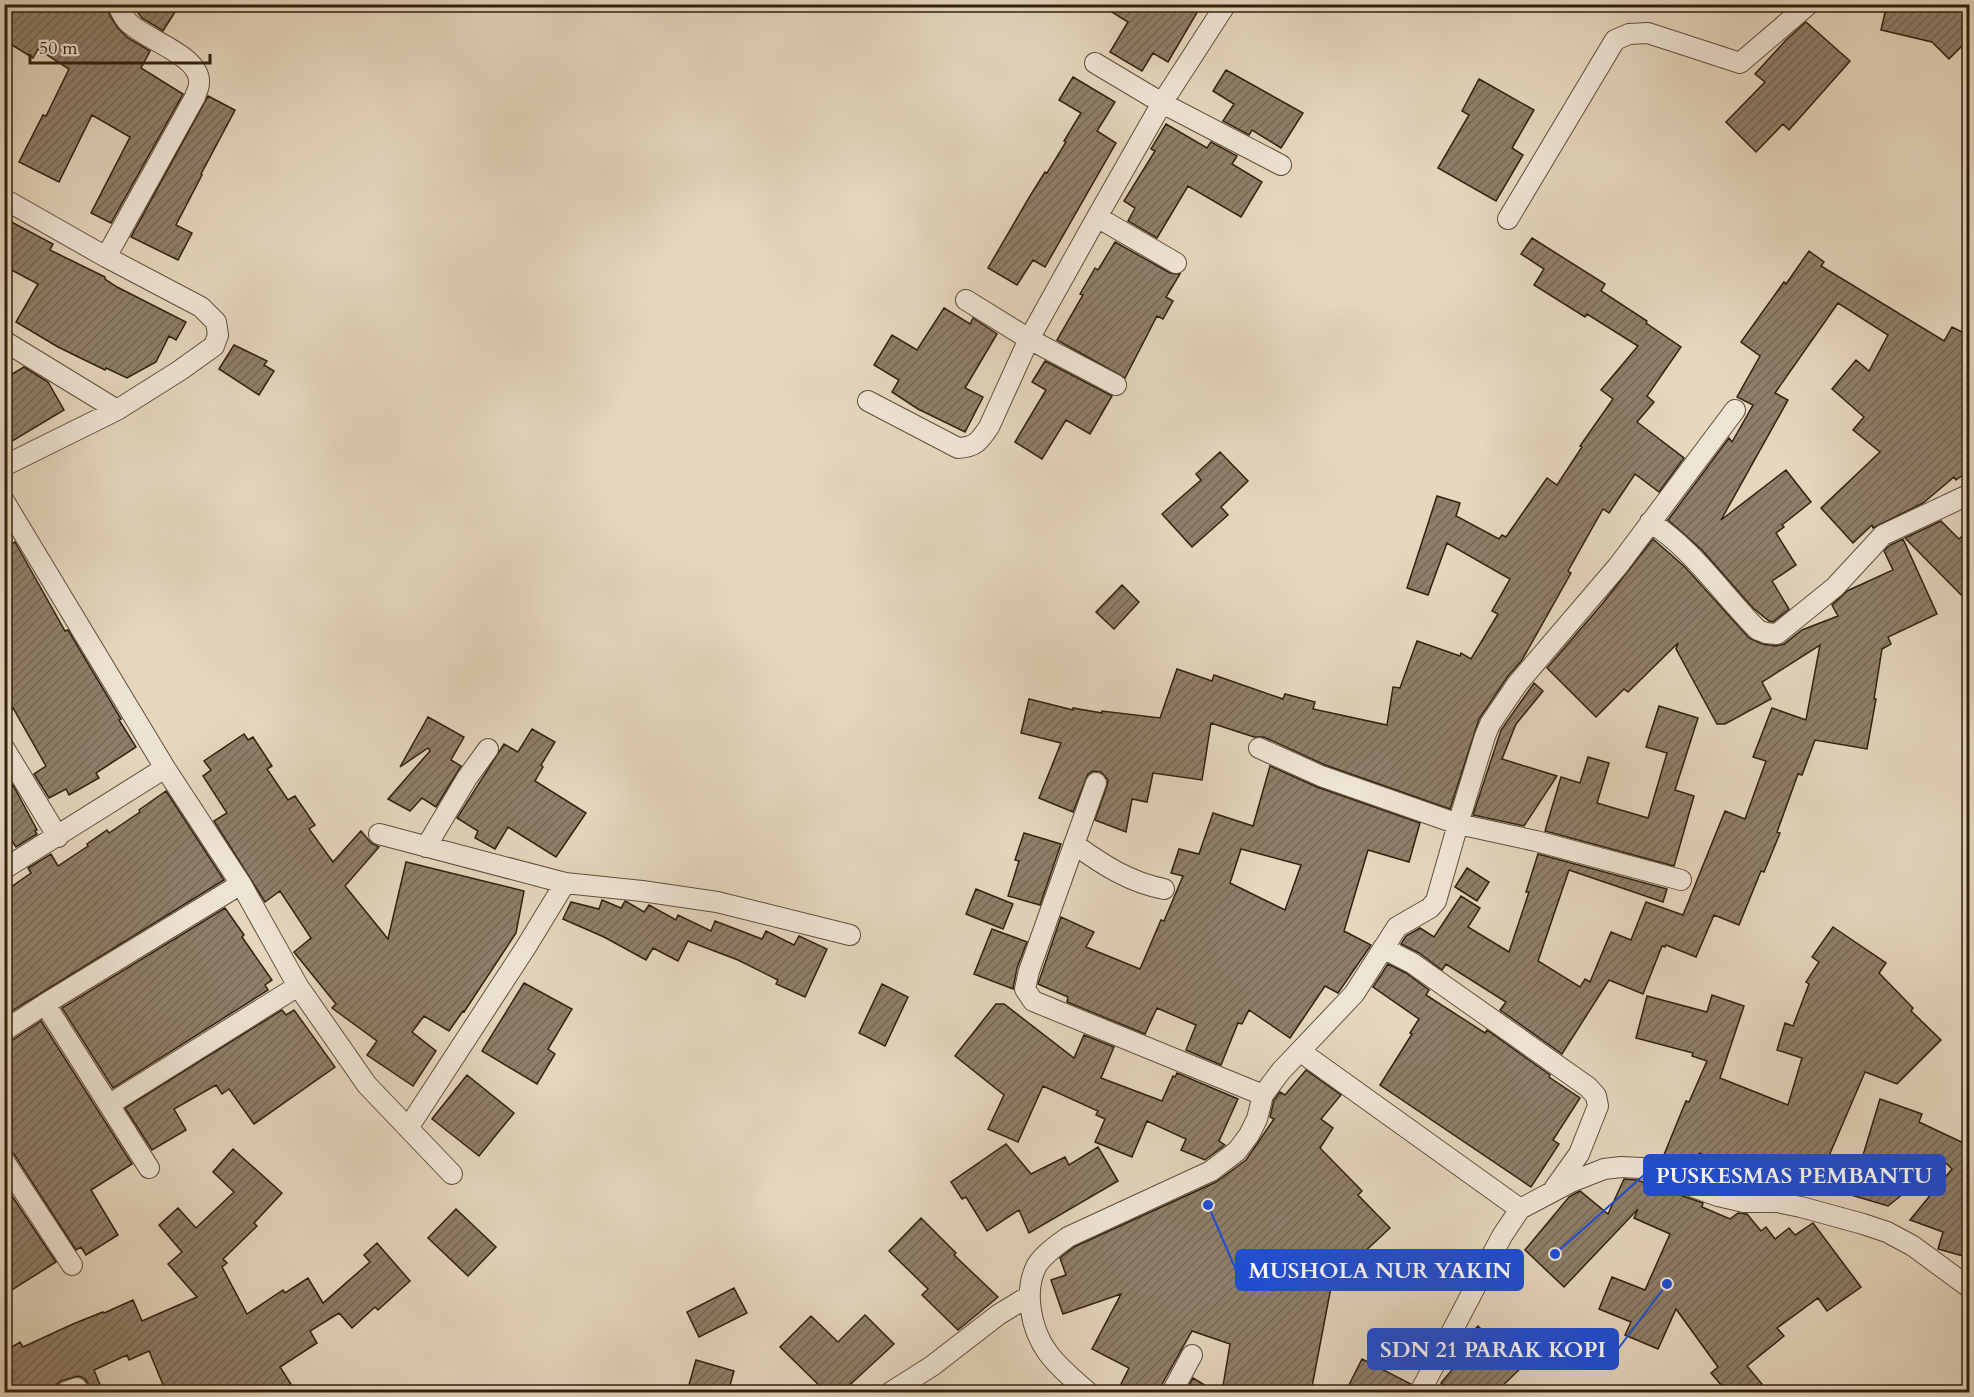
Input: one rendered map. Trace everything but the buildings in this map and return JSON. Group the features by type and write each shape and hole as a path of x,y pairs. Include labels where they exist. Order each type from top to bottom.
{"street":[{"path":"106,257 195,97 200,83 197,72 189,61 141,32 128,21 118,4"},
{"path":"868,401 958,448 970,447 981,440 1029,339 1097,217 1162,103 1226,4"},
{"path":"1508,219 1615,40 1629,34 1648,33 1740,63 1809,4"},
{"path":"1095,63 1162,103 1281,165"},
{"path":"4,199 106,257 201,307 216,322 218,335 214,346 117,410 4,466"},
{"path":"1097,217 1176,263"},
{"path":"966,300 1029,339 1116,385"},
{"path":"4,342 117,410"},
{"path":"1088,1392 1066,1374 1047,1352 1035,1324 1029,1296 1031,1280 1038,1263 1068,1237 1211,1171 1237,1151 1257,1119 1263,1095 1281,1071 1302,1052 1354,994 1397,927 1430,908 1436,901 1490,724 1518,683 1618,566 1735,410"},
{"path":"1650,522 1668,533 1708,573 1758,630 1777,634 1835,587 1883,535 1970,494"},
{"path":"4,501 165,768 241,884 298,986 368,1085 452,1174"},
{"path":"4,748 58,837"},
{"path":"426,847 467,778 488,748"},
{"path":"1259,748 1321,776 1458,824 1536,841 1681,880"},
{"path":"4,869 165,768"},
{"path":"1096,783 1029,970 1025,989 1033,1001 1263,1095"},
{"path":"379,834 565,883 717,902 850,935"},
{"path":"1074,844 1128,879 1164,889"},
{"path":"408,1128 565,883"},
{"path":"4,1031 241,884"},
{"path":"1383,948 1412,963 1588,1087 1596,1096 1598,1106 1579,1154 1552,1191"},
{"path":"110,1104 298,986"},
{"path":"45,1004 110,1104 148,1168"},
{"path":"1302,1052 1520,1209"},
{"path":"4,1161 72,1265"},
{"path":"1420,1392 1502,1236 1520,1209 1552,1191 1604,1169 1642,1168 1718,1196 1744,1202 1777,1203 1801,1207 1887,1232 1913,1246 1970,1288"},
{"path":"891,1392 932,1366 998,1315 1029,1296"},
{"path":"1172,1392 1192,1355"}],"place":[{"name":"MUSHOLA NUR YAKIN","path":"1208,1205"},
{"name":"PUSKESMAS PEMBANTU","path":"1555,1254"},
{"name":"SDN 21 PARAK KOPI","path":"1667,1284"}]}
